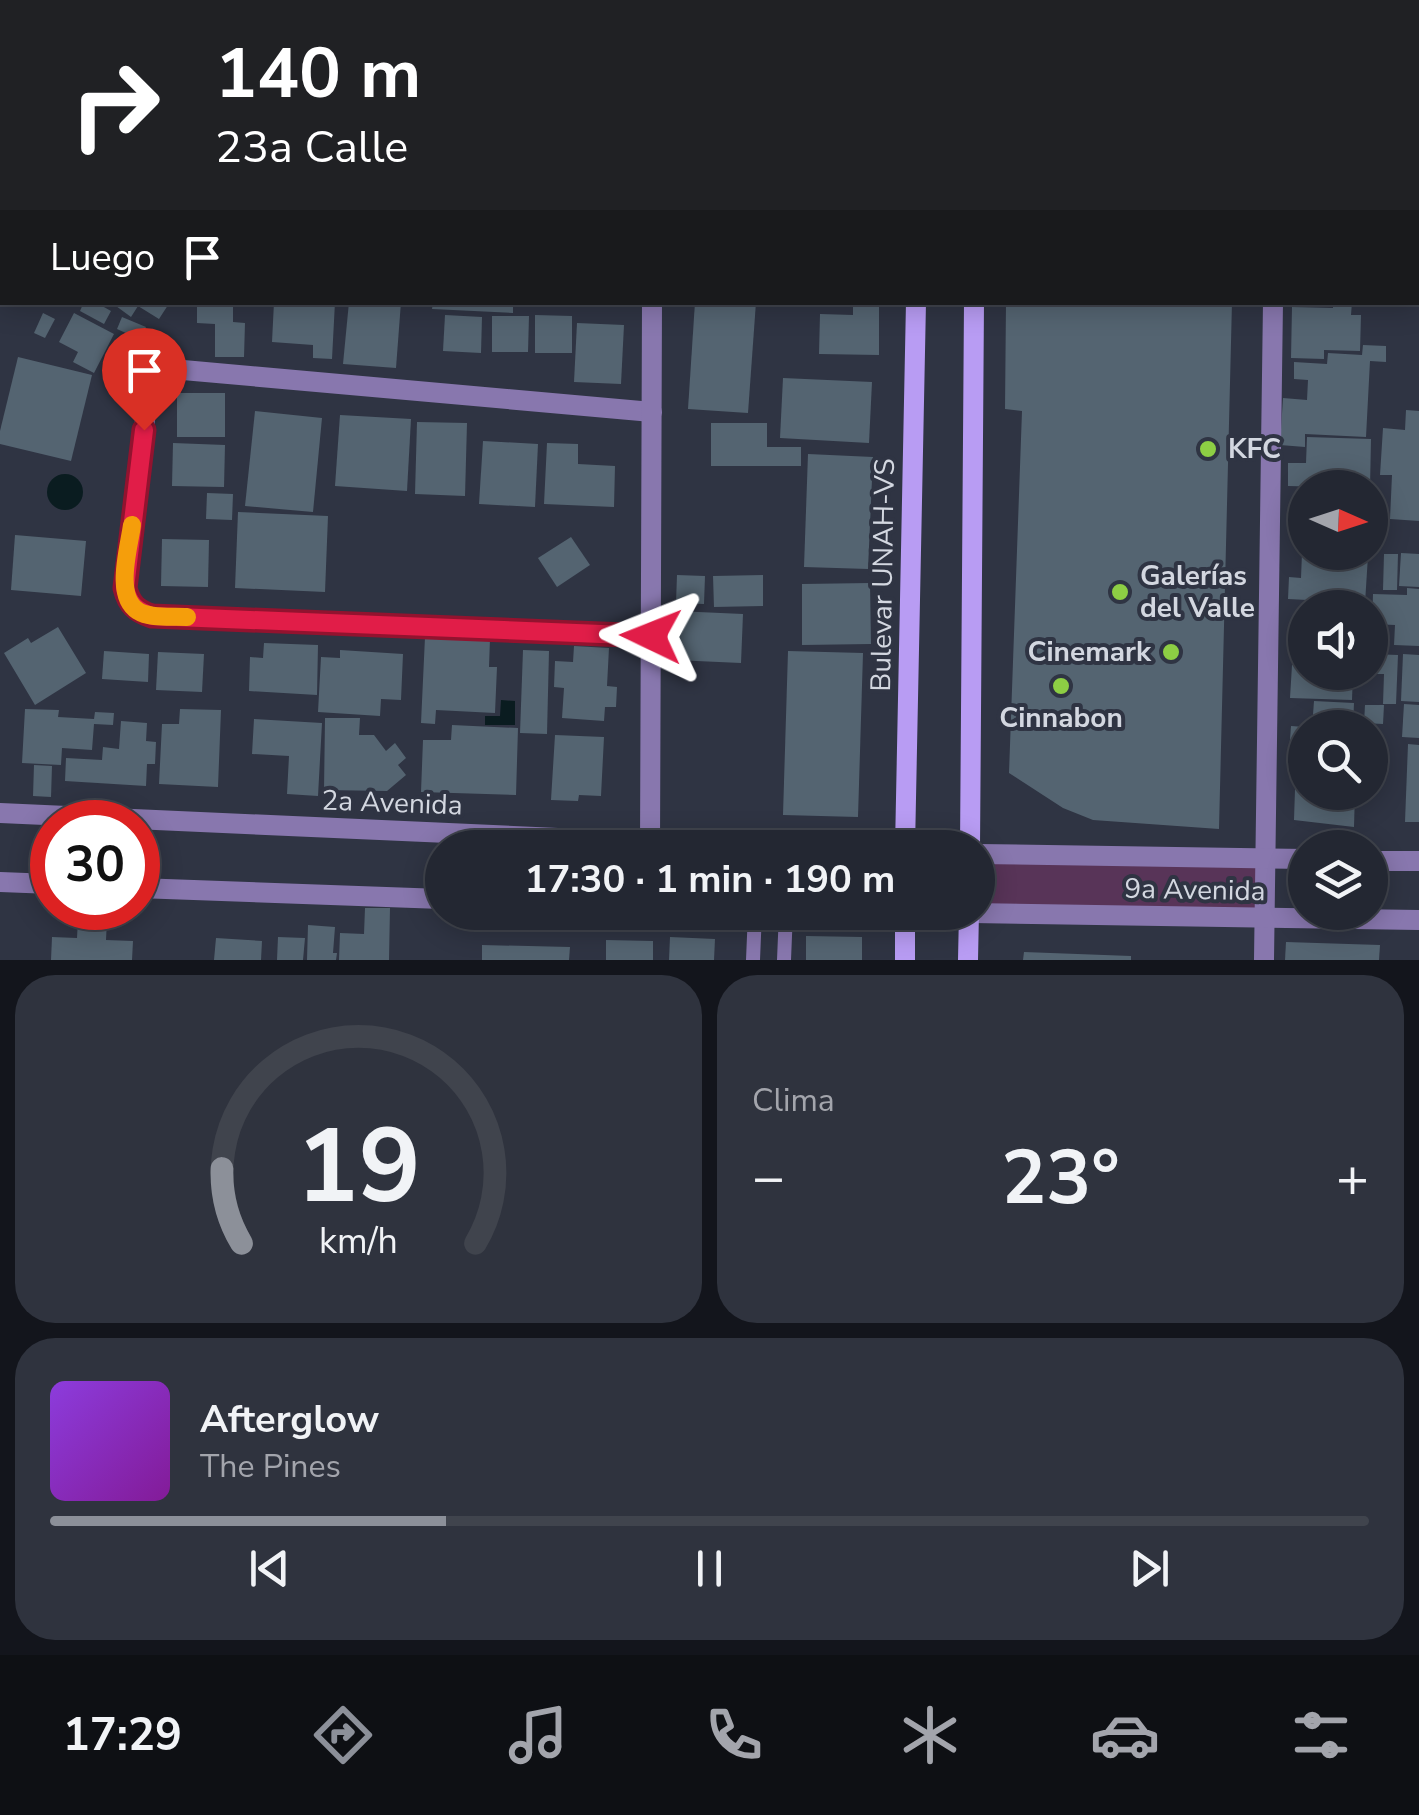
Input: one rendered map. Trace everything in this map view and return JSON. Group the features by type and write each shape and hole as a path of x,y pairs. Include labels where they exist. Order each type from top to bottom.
{"main road":[{"name":"Bulevar UNAH-VS","path":"905,830 916,305"},
{"path":"970,830 974,305"},
{"path":"906,960 907,930"},
{"path":"968,960 969,930"}],"street":[{"path":"650,830 652,305"},
{"path":"1264,960 1273,305"},
{"path":"651,636 152,616 138,612 128,601 125,588 148,394 162,376 183,370 652,412"},
{"name":"2a Avenida","path":"0,813 425,833"},
{"name":"9a Avenida","path":"995,854 1288,860"},
{"path":"1388,860 1419,861"},
{"path":"0,882 30,883"},
{"path":"160,889 425,898"},
{"name":"9a Avenida","path":"995,914 1419,920"}],"lane":[{"path":"753,960 754,930"},
{"path":"784,960 785,930"}],"shaded area":[{"path":"65,474 78,479 83,492 78,505 65,510 52,505 47,492 52,479"},
{"path":"501,700 515,701 515,725 485,725 485,716 500,716"},
{"path":"995,854 1266,859 1264,917 995,912"}],"building":[{"path":"83,305 100,305 111,311 104,324 80,311"},
{"path":"168,305 159,319 138,306 131,317 116,306"},
{"path":"197,305 233,305 233,322 245,323 244,357 215,357 215,324 197,323"},
{"path":"274,305 335,305 332,359 313,358 313,345 272,342"},
{"path":"349,305 401,305 396,368 343,364"},
{"path":"433,305 513,305 513,313 432,309"},
{"path":"695,305 756,305 748,413 688,409"},
{"name":"Galerías del Valle","path":"1006,305 1232,305 1219,829 1093,820 1063,808 1009,773 1022,411 1005,409"},
{"path":"1352,305 1351,315 1361,315 1360,351 1324,350 1324,359 1291,358 1292,307"},
{"path":"853,307 879,307 879,355 819,354 820,314 853,315"},
{"path":"43,313 55,319 45,338 34,333"},
{"path":"74,313 114,334 94,373 73,362 78,352 59,342"},
{"path":"445,315 482,317 481,353 443,351"},
{"path":"535,315 572,316 572,353 535,353"},
{"path":"492,316 529,316 528,352 492,352"},
{"path":"122,317 146,327 141,340 117,329"},
{"path":"577,323 624,325 621,384 574,382"},
{"path":"1363,345 1386,346 1386,362 1370,361 1366,437 1305,434 1305,447 1280,445 1283,398 1307,400 1308,380 1294,379 1294,362 1327,364 1328,353 1362,355"},
{"path":"18,357 92,375 71,461 0,444"},
{"path":"783,378 872,382 869,443 780,438"},
{"path":"177,393 225,393 225,437 177,437"},
{"path":"1406,410 1419,411 1419,521 1390,519 1392,475 1388,475 1388,470 1380,470 1383,428 1405,430"},
{"path":"255,411 322,418 313,512 245,506"},
{"path":"340,415 411,419 407,491 335,486"},
{"path":"417,422 467,423 465,496 415,494"},
{"path":"711,423 767,423 767,447 801,447 801,466 711,466"},
{"path":"1307,437 1371,439 1370,470 1288,470 1288,463 1306,463"},
{"path":"483,441 538,444 535,507 479,504"},
{"path":"173,443 225,445 224,487 172,486"},
{"path":"547,443 578,444 578,464 615,466 614,507 544,504"},
{"path":"808,454 873,457 868,569 804,567"},
{"path":"207,493 233,494 232,520 206,519"},
{"path":"238,512 328,516 325,592 235,588"},
{"path":"15,535 86,541 81,596 11,590"},
{"path":"571,537 590,565 557,587 538,558"},
{"path":"162,539 209,540 208,587 161,586"},
{"path":"1401,553 1419,554 1419,587 1399,586"},
{"path":"1388,554 1398,554 1397,590 1383,590"},
{"path":"1301,570 1367,570 1366,590 1288,590 1289,577 1301,578"},
{"path":"677,575 705,576 704,604 676,603"},
{"path":"763,575 763,606 714,607 713,576"},
{"path":"870,583 871,644 802,645 802,584"},
{"path":"1407,588 1419,589 1419,646 1394,645 1395,625 1388,625 1388,594 1407,595"},
{"path":"676,611 743,614 741,663 674,660"},
{"path":"58,627 86,673 35,705 4,653 28,638 31,643"},
{"path":"425,637 490,639 489,667 497,667 495,713 436,710 435,724 421,723"},
{"path":"264,643 318,645 317,695 249,691 250,657 263,658"},
{"path":"574,646 609,648 607,686 617,687 616,707 605,707 604,721 562,718 564,688 554,687 555,661 573,662"},
{"path":"340,650 403,654 401,700 381,699 380,716 318,712 321,657 340,658"},
{"path":"523,650 549,651 547,734 520,733"},
{"path":"104,651 149,654 148,682 102,679"},
{"path":"788,651 863,653 858,817 783,815"},
{"path":"158,652 204,654 202,692 156,690"},
{"path":"1403,654 1419,655 1419,702 1401,701"},
{"path":"1388,655 1398,655 1396,704 1383,704 1383,690 1388,690"},
{"path":"1290,690 1352,690 1352,700 1290,698"},
{"path":"1314,701 1354,703 1354,710 1313,710"},
{"path":"1404,704 1419,705 1419,738 1402,737"},
{"path":"1365,705 1384,705 1384,710 1365,710"},
{"path":"25,709 59,710 58,717 94,719 95,712 114,713 113,725 94,724 92,750 62,748 61,765 22,763"},
{"path":"180,709 221,710 218,787 159,784 162,724 179,724"},
{"path":"325,718 360,718 359,735 374,735 386,751 395,743 406,758 398,765 406,775 387,791 324,790"},
{"path":"254,719 322,723 318,796 287,794 289,756 252,754"},
{"path":"121,721 147,723 146,741 156,742 155,764 147,764 146,786 65,781 66,758 102,760 103,747 119,749"},
{"path":"452,725 518,728 516,795 421,792 423,740 451,740"},
{"path":"555,735 604,737 601,796 579,795 578,801 551,800"},
{"path":"1408,744 1419,745 1419,822 1405,822"},
{"path":"34,765 52,766 51,797 33,796"},
{"path":"1294,810 1354,810 1354,827 1294,820"},
{"path":"365,908 390,908 389,960 339,960 340,933 364,934"},
{"path":"308,925 335,927 336,960 307,960"},
{"path":"77,930 106,930 106,940 133,941 132,960 51,960 52,937 77,938"},
{"path":"806,936 862,937 862,960 806,960"},
{"path":"278,937 305,938 303,960 277,960"},
{"path":"670,937 715,939 714,960 669,960"},
{"path":"216,938 262,941 261,960 214,960"},
{"path":"606,940 653,941 653,960 606,960"},
{"path":"1286,942 1380,945 1379,960 1285,960"},
{"path":"482,945 570,947 569,960 482,960"},
{"path":"1024,952 1131,956 1131,960 1023,960"}],"slow traffic":[{"path":"132,525 125,588 128,601 138,612 152,616 187,617"}],"place":[{"name":"KFC","path":"1208,449"},
{"name":"Galerías del Valle","path":"1120,592"},
{"name":"Cinemark","path":"1171,652"},
{"name":"Cinnabon","path":"1061,686"}],"route":[{"path":"144,430 125,588 128,601 138,612 152,616 651,636"}]}
